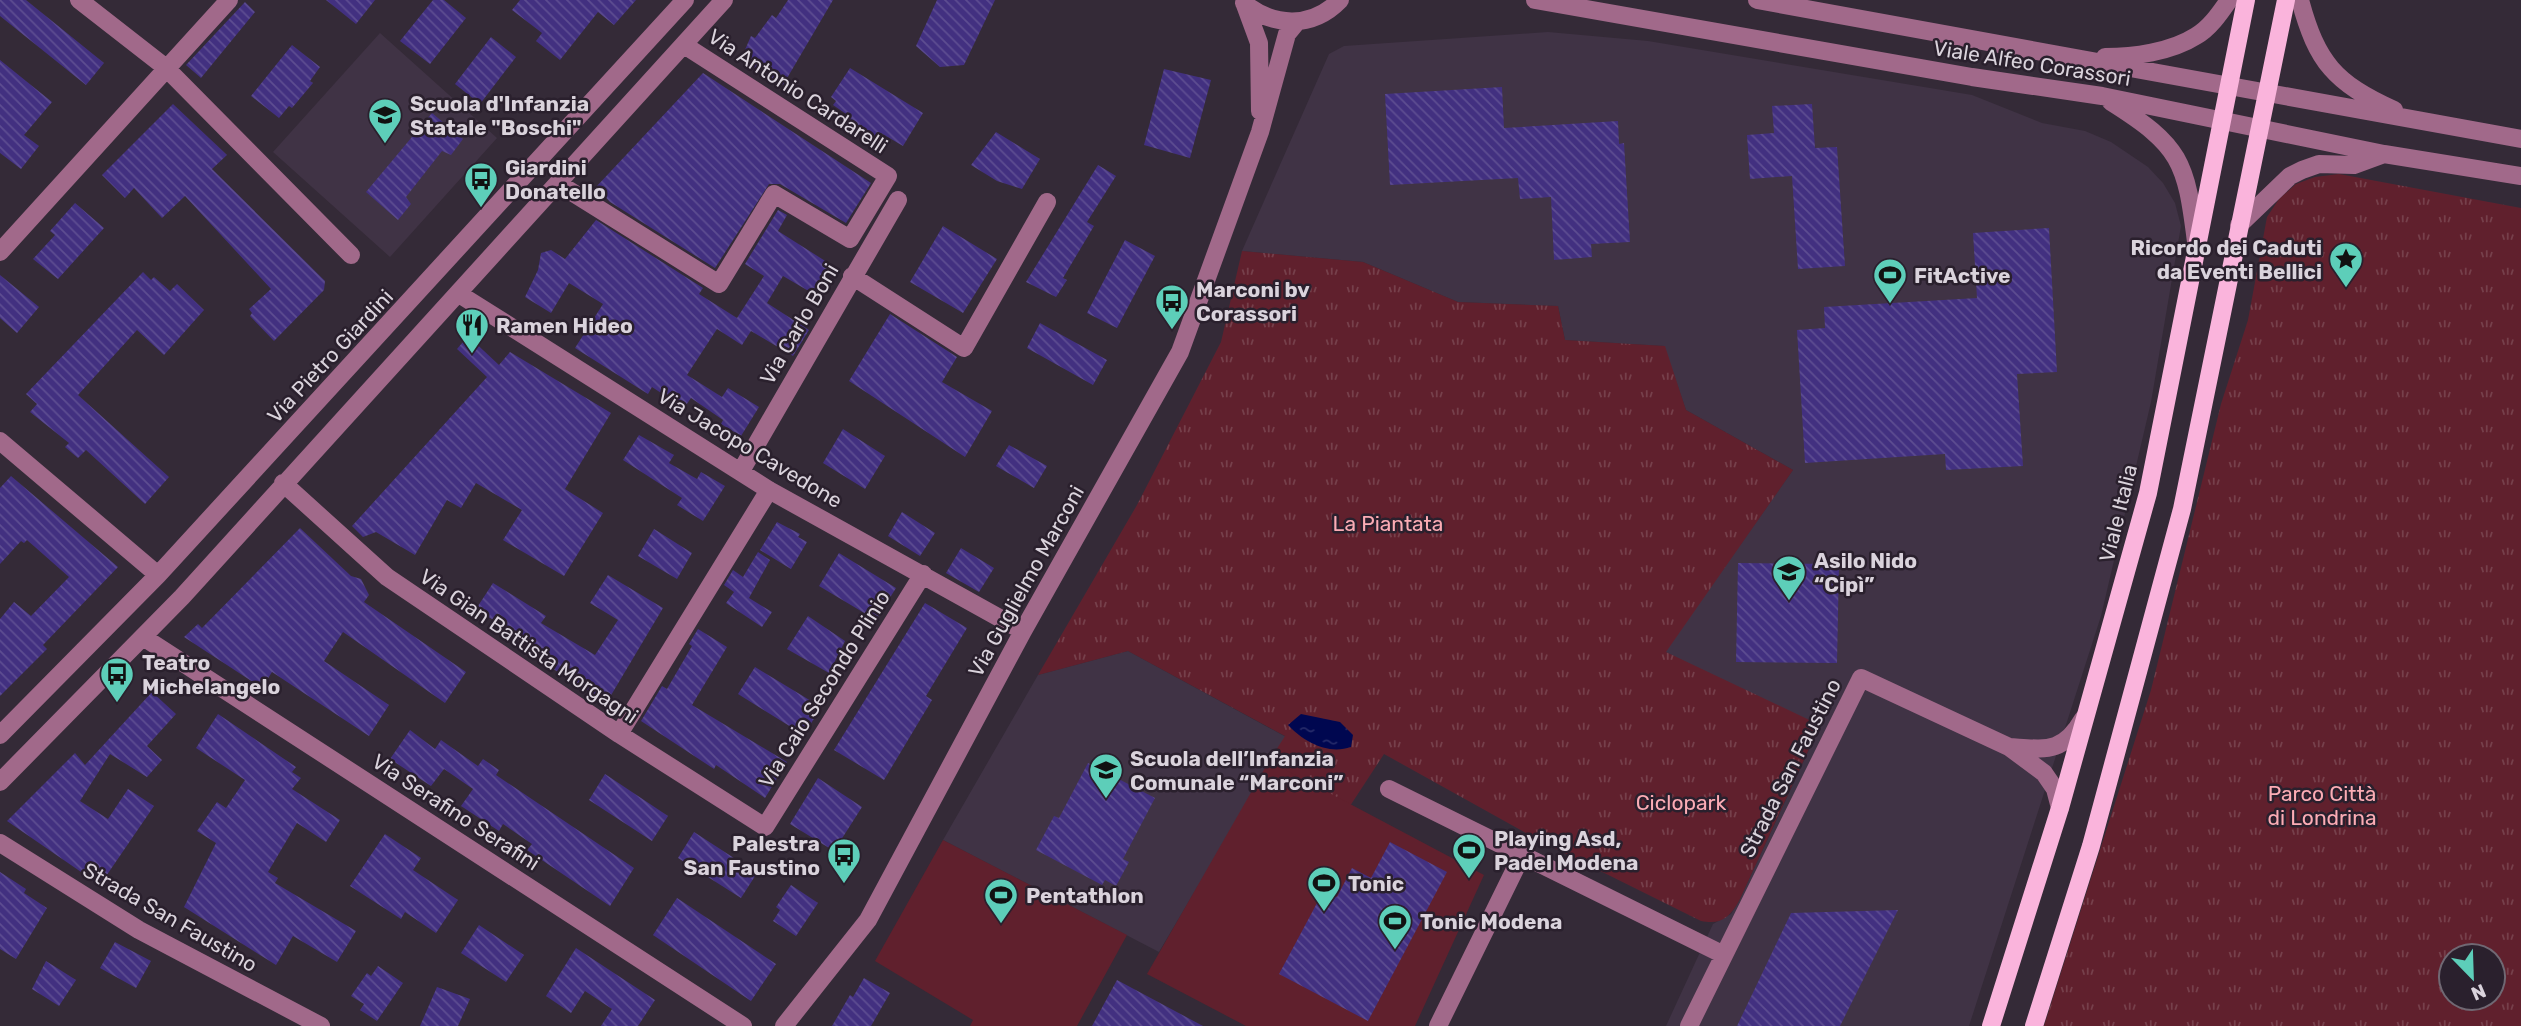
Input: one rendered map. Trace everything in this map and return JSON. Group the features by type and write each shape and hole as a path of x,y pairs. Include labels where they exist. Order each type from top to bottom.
{"main road":[{"name":"Viale Italia","path":"1991,1026 2060,808 2148,493 2246,0"},
{"path":"2034,1026 2091,846 2182,509 2286,0"}],"street":[{"path":"79,0 165,67 351,255"},
{"path":"0,252 165,67 229,0"},
{"name":"Via Pietro Giardini","path":"0,735 158,575 685,0"},
{"path":"0,782 144,637 724,0"},
{"path":"1243,2 1269,19 1296,23 1314,19 1340,0"},
{"name":"Viale Alfeo Corassori","path":"1535,0 1972,77 2102,96 2384,154 2521,176"},
{"name":"Viale Alfeo Corassori","path":"1757,0 2521,139"},
{"path":"2066,57 2121,57 2158,50 2196,37 2214,20 2229,0"},
{"path":"2300,0 2322,58 2339,80 2367,97 2419,121"},
{"name":"Via Guglielmo Marconi","path":"1243,2 1259,43 1260,132"},
{"name":"Via Guglielmo Marconi","path":"784,1026 868,920 1023,631 1180,352 1260,132 1287,34 1296,23"},
{"name":"Via Antonio Cardarelli","path":"559,184 719,284 774,194 850,239 888,176 684,45"},
{"path":"2102,96 2151,127 2173,150 2189,185 2197,255"},
{"path":"2239,225 2290,176 2302,170 2319,164 2354,165 2384,154"},
{"name":"Via Carlo Boni","path":"741,471 898,200"},
{"path":"852,276 964,348 1047,202"},
{"name":"Via Jacopo Cavedone","path":"459,294 769,490 1023,631"},
{"path":"0,441 158,575"},
{"name":"Via Gian Battista Morgagni","path":"283,483 387,577 619,734 765,827"},
{"path":"619,734 769,490"},
{"name":"Via Caio Secondo Plinio","path":"765,827 923,574"},
{"name":"Via Serafino Serafini","path":"144,637 743,1026"},
{"name":"Strada San Faustino","path":"1689,1026 1722,954 1861,678 2009,747 2044,773 2055,789 2060,808"},
{"name":"Strada San Faustino","path":"2009,747 2047,749 2072,738 2089,708"},
{"path":"1389,789 1722,954"},
{"name":"Strada San Faustino","path":"0,843 139,930 321,1026"},
{"path":"1438,1026 1522,855"}],"shaded area":[{"path":"1548,32 1648,41 1972,95 2042,123 2085,131 2111,142 2148,167 2163,183 2175,203 2181,226 2151,402 2101,616 1969,1026 1666,1026 1713,924 1731,914 1739,901 1820,726 1665,652 1793,470 1686,410 1664,346 1565,340 1558,306 1458,302 1363,262 1242,251 1329,54 1344,46"},
{"name":"Scuola d'Infanzia Statale \"Boschi\"","path":"380,33 497,138 390,257 273,152"},
{"name":"Scuola dell’Infanzia Comunale “Marconi”","path":"1128,651 1286,737 1159,952 943,840 1038,675"}],"green space":[{"name":"Parco Città di Londrina","path":"2339,174 2521,208 2521,1026 2044,1026 2151,690 2221,404 2248,320 2267,217 2279,199 2296,184 2315,177"},
{"name":"La Piantata","path":"1242,251 1363,262 1458,302 1558,306 1565,340 1665,346 1686,410 1793,470 1666,652 1820,725 1739,901 1724,919 1714,922 1701,921 1544,843 1384,754 1350,806 1269,761 1285,736 1128,651 1038,675 1137,505 1221,342"},
{"name":"Tonic","path":"1269,761 1484,875 1415,1026 1246,1026 1147,974"},
{"name":"Pentathlon","path":"943,840 1127,935 1077,1026 970,1026 973,1020 875,961"}],"water":[{"path":"1301,714 1340,722 1353,735 1351,747 1325,748 1301,737 1288,725"}],"building":[{"path":"0,0 26,0 104,63 86,85 0,16"},
{"path":"326,0 375,0 356,24"},
{"path":"433,0 444,0 466,18 430,64 400,41"},
{"path":"520,0 636,0 614,25 598,12 560,60 536,41 542,33 512,10"},
{"path":"788,0 833,0 783,85 741,59 751,36 755,38 772,15 776,18"},
{"path":"937,0 995,0 964,65 940,67 916,46"},
{"path":"245,2 255,12 201,78 186,65"},
{"path":"491,37 516,57 480,104 455,84"},
{"path":"292,45 320,67 310,81 313,83 292,108 289,106 279,118 251,96"},
{"path":"0,60 52,102 24,135 39,146 21,169 0,153"},
{"path":"850,68 923,113 903,146 881,133 877,140 846,121 849,116 833,105 836,101 831,97"},
{"path":"1164,69 1211,80 1190,158 1144,145"},
{"path":"703,73 871,183 846,223 780,184 769,184 715,268 610,202 596,187"},
{"path":"1502,87 1504,128 1618,121 1619,144 1624,143 1630,242 1591,244 1592,257 1554,260 1551,197 1520,199 1518,178 1390,185 1385,94"},
{"path":"173,104 227,155 212,169 325,281 324,290 274,341 250,316 252,313 249,309 271,289 185,196 162,218 134,188 125,198 102,175"},
{"path":"1812,104 1815,148 1837,147 1845,266 1798,269 1792,176 1750,179 1747,135 1774,133 1772,106"},
{"path":"432,113 463,139 451,155 442,151 406,197 411,204 398,220 366,192"},
{"path":"996,132 1040,159 1022,189 997,181 971,165"},
{"path":"1098,165 1116,176 1087,222 1094,226 1063,278 1067,280 1056,297 1026,282"},
{"path":"75,203 104,228 58,279 33,259 55,235 50,231"},
{"path":"778,210 787,215 778,231 830,264 812,293 783,276 767,303 809,330 793,356 751,331 742,345 717,329 687,375 722,397 728,388 759,407 741,436 721,424 723,420 691,398 684,408 652,387 648,394 575,348 603,304 569,283 551,313 525,297 538,270 541,253 551,250 565,259 596,220 703,288 699,294 737,318 764,276 745,264"},
{"path":"943,226 997,259 963,313 910,282"},
{"path":"2049,228 2057,372 2017,374 2023,466 1946,470 1945,454 1805,463 1797,330 1825,328 1824,307 1977,298 1973,233"},
{"path":"1125,240 1155,256 1117,328 1087,313"},
{"path":"143,272 151,280 154,277 170,291 177,284 204,310 164,355 137,330 78,395 169,477 145,504 86,450 78,458 65,447 69,443 30,412 37,404 26,394"},
{"path":"0,275 39,307 17,333 0,318"},
{"path":"890,314 957,357 942,382 992,411 965,457 849,381"},
{"path":"1040,323 1107,360 1093,385 1027,348"},
{"path":"468,336 499,365 510,352 611,413 565,489 603,513 564,576 503,540 522,510 476,483 461,508 447,500 415,555 376,532 363,537 352,526 487,377 457,349"},
{"path":"843,429 885,456 865,489 823,463"},
{"path":"639,435 674,455 669,463 697,479 701,472 725,486 703,521 677,505 682,498 623,460"},
{"path":"1009,445 1047,466 1034,488 996,466"},
{"path":"11,476 118,567 43,645 47,649 0,696 0,619 14,602 31,616 69,577 27,540 24,543 21,541 0,564 0,488"},
{"path":"902,512 935,533 920,556 888,536"},
{"path":"777,522 800,534 798,537 807,542 791,569 760,550"},
{"path":"300,528 351,576 361,579 369,595 364,602 466,672 445,703 343,632 324,661 389,705 369,736 272,672 262,688 184,637 198,624 202,628"},
{"path":"654,529 692,553 677,579 638,556"},
{"path":"961,548 994,568 979,592 946,573"},
{"path":"758,552 770,560 749,598 772,612 762,627 726,603 734,592 724,585 733,570 743,577"},
{"path":"839,553 896,588 876,620 819,586"},
{"path":"1738,563 1839,564 1837,663 1736,662"},
{"path":"608,575 663,608 607,702 550,667 554,659 476,609 493,583 546,616 541,623 595,655 618,620 590,603"},
{"path":"925,603 967,628 926,696 932,700 884,780 834,750"},
{"path":"808,616 845,641 829,673 787,649"},
{"path":"698,629 727,647 692,705 787,762 765,798 716,765 714,769 641,721 662,686 667,689 692,646 689,644"},
{"path":"755,667 821,707 804,735 738,694"},
{"path":"152,692 176,714 147,746 162,760 147,777 110,754 80,801 108,819 128,789 154,806 100,885 7,821 75,753 85,765"},
{"path":"218,714 296,767 292,772 301,778 292,789 340,820 326,842 297,823 268,872 278,878 275,883 356,931 337,962 293,936 276,965 184,907 216,843 197,831 217,802 226,808 245,780 196,748"},
{"path":"410,730 435,749 441,740 478,766 483,759 499,770 496,775 634,868 610,906 527,850 532,844 503,824 499,831 461,806 473,789 444,769 431,786 390,759"},
{"path":"1088,763 1155,798 1123,859 1129,862 1116,886 1105,880 1102,885 1036,850 1054,816 1059,818"},
{"path":"605,774 668,816 652,841 589,800"},
{"path":"818,778 862,807 834,851 790,824"},
{"path":"694,832 757,873 741,898 678,858"},
{"path":"385,834 421,858 413,870 458,900 436,933 405,912 401,919 350,886"},
{"path":"1390,842 1447,872 1368,1021 1279,974 1324,890 1337,897 1352,868 1371,878"},
{"path":"0,872 26,889 24,893 47,908 16,959 0,949"},
{"path":"791,885 818,903 796,936 773,921 780,910 776,907"},
{"path":"677,898 776,964 751,1001 653,935"},
{"path":"1898,910 1840,1026 1737,1026 1791,913"},
{"path":"479,925 524,955 506,982 461,953"},
{"path":"115,942 151,961 136,988 100,968"},
{"path":"576,948 655,1000 638,1026 601,1026 612,1009 585,991 571,1013 546,996"},
{"path":"46,961 76,980 59,1006 32,989"},
{"path":"378,966 403,983 377,1021 360,1010 364,1004 351,996 367,973 371,976"},
{"path":"864,978 890,993 871,1026 832,1026 850,995 853,997"},
{"path":"1117,980 1203,1026 1092,1026"},
{"path":"437,987 470,999 458,1026 420,1026"}],"place":[{"name":"Scuola d'Infanzia Statale \"Boschi\"","path":"385,145"},
{"name":"Giardini Donatello","path":"481,209"},
{"name":"Ricordo dei Caduti da Eventi Bellici","path":"2346,289"},
{"name":"FitActive","path":"1890,305"},
{"name":"Marconi bv Corassori","path":"1172,331"},
{"name":"Ramen Hideo","path":"472,355"},
{"name":"Asilo Nido “Cipì”","path":"1789,602"},
{"name":"Teatro Michelangelo","path":"117,704"},
{"name":"Scuola dell’Infanzia Comunale “Marconi”","path":"1106,800"},
{"name":"Playing Asd, Padel Modena","path":"1469,880"},
{"name":"Palestra San Faustino","path":"844,885"},
{"name":"Tonic","path":"1324,913"},
{"name":"Pentathlon","path":"1001,925"},
{"name":"Tonic Modena","path":"1395,951"}],"park label":[{"name":"Ciclopark","path":"1681,802"}]}
